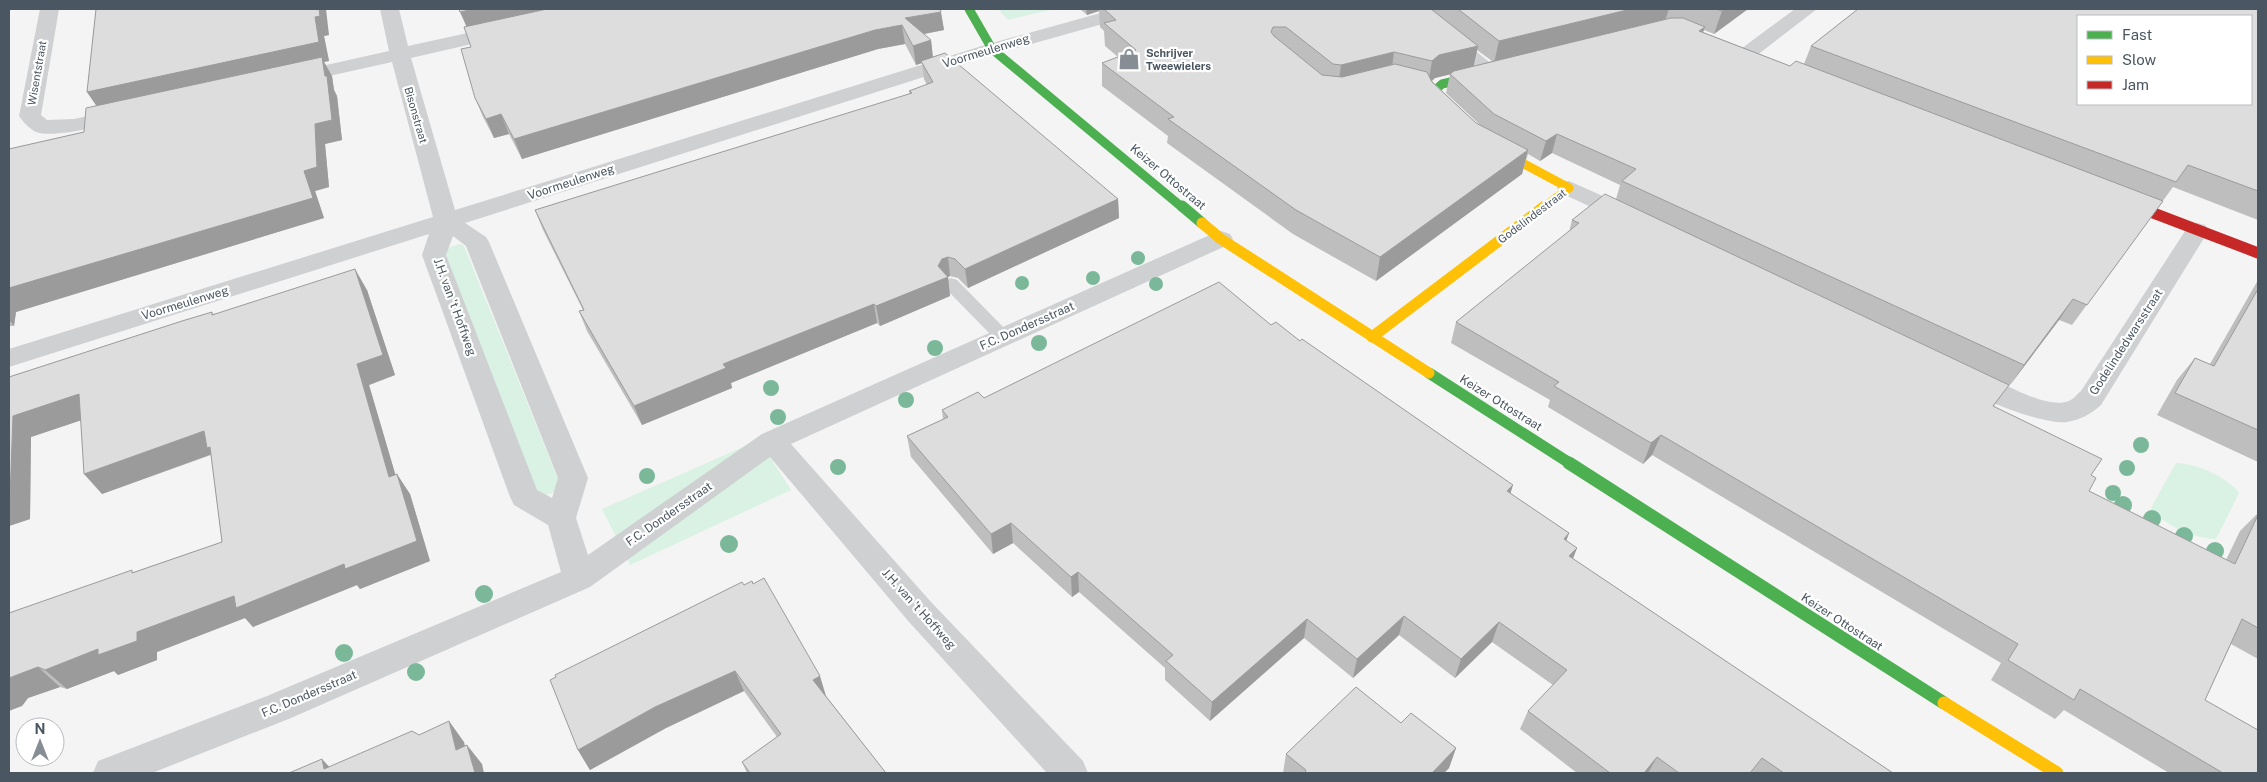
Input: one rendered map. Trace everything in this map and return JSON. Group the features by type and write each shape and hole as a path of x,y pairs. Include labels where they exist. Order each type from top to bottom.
{"street":[{"name":"Wisentstraat","path":"49,9 30,116 42,127 74,125 143,110"},
{"name":"Bisonstraat","path":"390,9 400,55 446,222"},
{"name":"Keizer Ottostraat","path":"969,9 992,49 1221,239 1888,668 2057,773"},
{"name":"Voormeulenweg","path":"9,358 992,49 1135,9"},
{"path":"1411,9 1498,71"},
{"path":"1745,55 1807,9"},
{"path":"277,81 522,27"},
{"path":"1458,120 1436,100 1433,92 1442,84 1498,71"},
{"name":"Godelindestraat","path":"1372,337 1569,188 1480,140"},
{"path":"1569,188 1650,226"},
{"path":"2106,195 2258,253"},
{"path":"446,222 477,242 573,478 561,518 579,578"},
{"name":"J.H. van 't Hoffweg","path":"446,222 434,256 525,496 561,518"},
{"name":"Godelindedwarsstraat","path":"1951,370 2022,404 2046,411 2077,409 2091,398 2197,230"},
{"name":"F.C. Dondersstraat","path":"110,773 279,707 579,578 772,441 1221,239"},
{"name":"J.H. van 't Hoffweg","path":"772,441 920,612 1070,773"}],"lane":[{"path":"1416,87 1433,92"},
{"path":"951,284 1003,337"}],"green space":[{"path":"998,9 1049,9 1050,10 1008,20"},
{"path":"460,244 464,246 560,484 550,494 536,493 445,253 447,248"},
{"path":"759,440 791,490 630,565 602,509"},
{"path":"2176,463 2193,465 2219,476 2239,493 2216,539 2199,537 2180,530 2163,520 2151,508"}],"building":[{"path":"96,9 319,9 320,16 315,17 319,42 87,92"},
{"path":"459,9 474,9 460,12"},
{"path":"547,9 940,9 941,12 905,18 931,40 913,46 902,25 875,30 514,139 501,114 486,119 475,98 461,49 471,47 464,27"},
{"path":"1104,9 1431,9 1478,46 1439,55 1432,61 1394,52 1341,65 1333,64 1286,27 1273,27 1271,32 1322,75 1342,77 1395,64 1427,72 1432,82 1476,123 1528,150 1380,257 1296,210 1168,119 1174,117 1102,63 1136,50 1104,23 1116,20"},
{"path":"1458,9 1631,9 1499,41"},
{"path":"1858,9 2258,9 2258,191 2188,165 2176,182 1811,46"},
{"path":"1671,18 1683,18 1705,27 1699,31 1790,66 1796,61 2163,201 2087,305 2073,299 2024,365 1622,181 1636,169 1557,134 1546,141 1494,114 1450,74 1454,71"},
{"path":"945,53 1118,199 965,269 955,259 948,257 942,259 938,266 948,277 876,306 874,304 723,364 726,368 634,406 579,311 584,310 535,210 912,93 909,91 933,82 921,61"},
{"path":"322,57 325,76 327,76 332,120 315,124 317,167 304,171 313,198 9,288 9,149 84,132 86,108"},
{"path":"1605,194 2009,385 1993,406 2102,459 2091,475 2096,478 2089,491 2235,564 2258,515 2258,628 2242,619 2205,700 2258,730 2258,773 2223,773 2080,689 2074,700 2008,660 2018,644 1661,435 1651,443 1554,386 1559,382 1456,322 1579,223 1572,220"},
{"path":"355,269 383,355 357,364 389,477 397,474 417,541 345,569 344,564 236,608 234,596 137,632 137,641 98,655 98,649 45,670 38,667 9,678 9,613 132,570 132,573 222,542 210,447 207,448 204,431 84,474 79,394 13,416 9,499 9,377 182,321 212,312 212,315"},
{"path":"1219,282 1271,325 1276,322 1300,341 1302,339 1513,485 1507,491 1569,533 1564,539 1577,548 1569,556 1893,773 1784,773 1762,758 1750,773 1679,773 1657,757 1644,773 1610,773 1528,711 1567,670 1499,622 1461,659 1404,616 1357,659 1307,619 1212,702 1166,661 1173,655 1078,572 1071,577 1011,523 991,534 907,436 948,417 942,410 978,392 984,398"},
{"path":"2258,289 2258,430 2175,393 2195,358 2214,366"},
{"path":"764,578 820,676 813,680 886,773 750,773 742,762 781,734 735,671 655,707 578,750 550,680 556,677 555,675 742,582 744,585 752,581 753,584"},
{"path":"1356,687 1401,723 1411,713 1456,748 1432,773 1305,773 1306,770 1286,754"},
{"path":"449,721 456,750 467,745 475,773 289,773 322,759 324,769 412,731 419,735"}],"traffic: fast":[{"path":"969,9 992,49 1202,223"},
{"path":"1452,115 1436,100 1433,92 1442,84 1485,74"},
{"path":"1429,373 1944,703"}],"traffic: slow":[{"path":"1372,337 1569,188 1491,146"},
{"path":"1202,223 1221,239 1429,373"},
{"path":"1944,703 2057,773"}],"traffic: jam":[{"path":"2118,200 2258,253"}],"place":[{"name":"Schrijver Tweewielers","path":"1129,59"}]}
